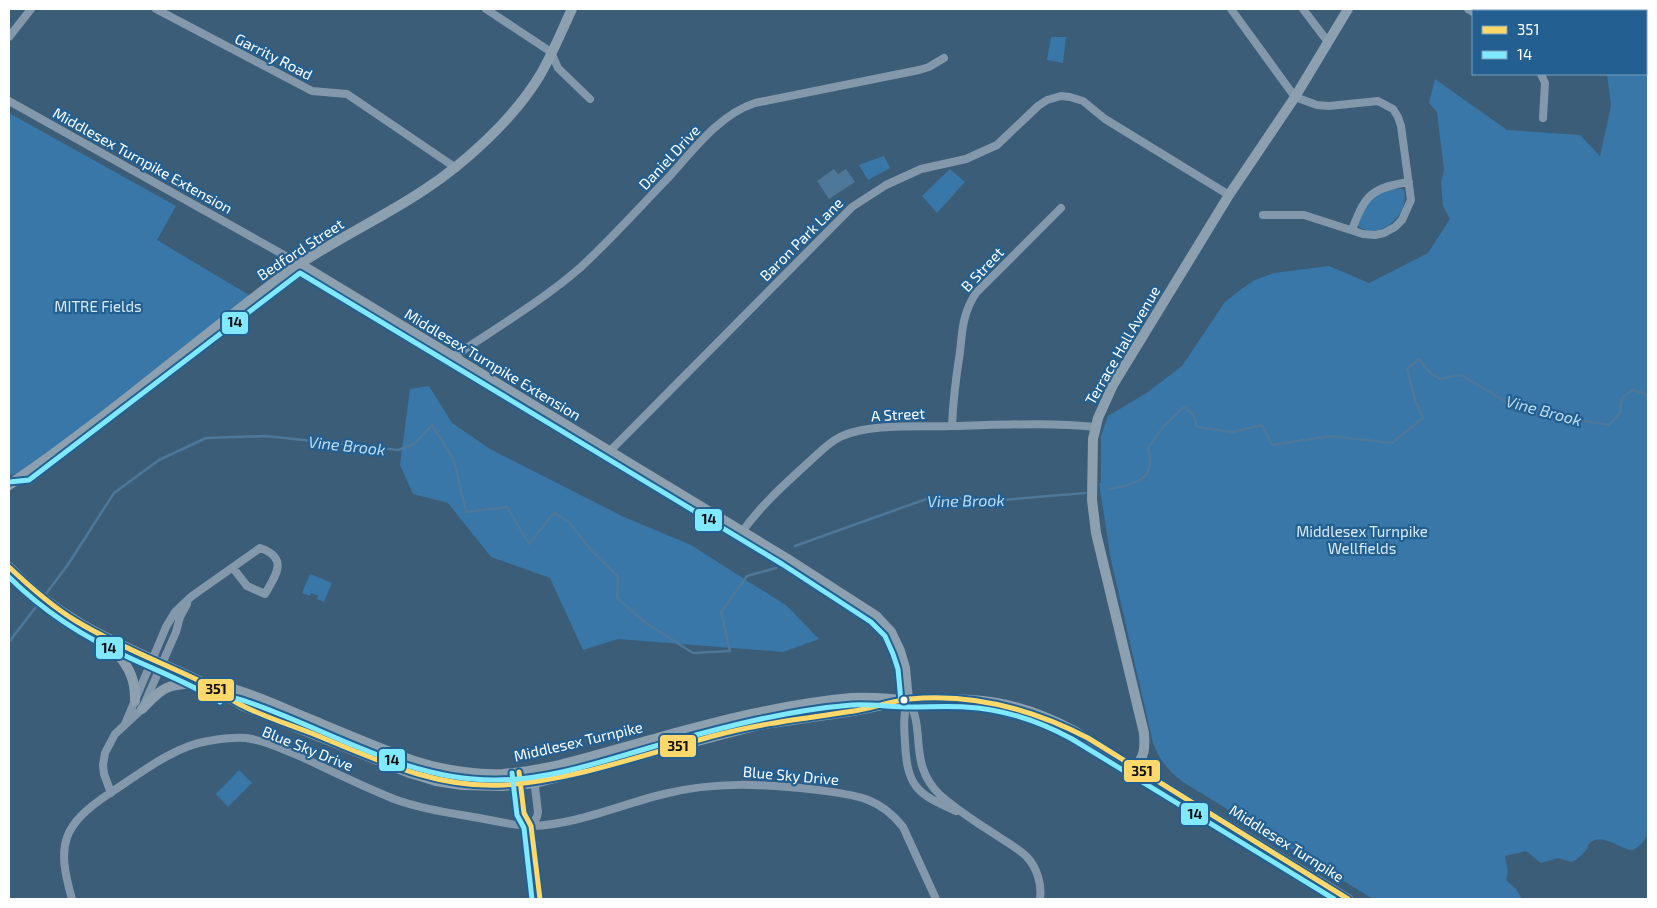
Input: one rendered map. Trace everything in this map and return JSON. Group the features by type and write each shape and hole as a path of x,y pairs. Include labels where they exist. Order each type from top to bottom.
{"main road":[{"name":"Bedford Street","path":"9,485 300,264 456,168 515,109 537,80 572,9"},
{"name":"Terrace Hall Avenue","path":"1135,767 1143,758 1145,750 1144,733 1096,533 1092,483 1093,439 1096,427 1104,402 1113,385 1228,195 1295,97 1348,9"},
{"name":"Middlesex Turnpike Extension","path":"300,264 865,608 884,624 897,642 902,655 908,700"},
{"path":"9,475 24,474"},
{"name":"Middlesex Turnpike","path":"9,567 30,589 60,612 107,640 206,684 243,706 410,773 436,781 462,785 496,786 535,783 759,725 853,711 908,700"},
{"path":"107,640 132,675 138,705 166,688 184,684 206,684"},
{"name":"Middlesex Turnpike","path":"206,684 249,694 426,765 463,772 502,774 533,770 716,722 770,710 852,698 973,700 1001,704 1027,711 1064,725 1348,899"}],"street":[{"path":"9,37 31,9"},
{"name":"Garrity Road","path":"156,9 312,91 347,94 456,168"},
{"path":"486,9 551,52 558,68 590,99"},
{"path":"1232,9 1295,97 1317,105 1329,106 1378,101 1392,109 1398,117 1401,126 1411,200 1408,210 1395,227 1375,235 1304,215 1263,215"},
{"path":"1303,9 1328,42"},
{"name":"Daniel Drive","path":"453,357 538,301 580,268 612,238 696,147 734,113 755,103 919,70 929,67 944,58"},
{"path":"1541,75 1545,83 1543,118"},
{"name":"Baron Park Lane","path":"609,452 852,207 886,185 921,169 966,158 997,145 1047,100 1061,96 1083,101 1105,119 1228,195"},
{"name":"Middlesex Turnpike Extension","path":"9,101 300,264"},
{"path":"1352,230 1360,208 1368,198 1384,187 1409,182"},
{"name":"B Street","path":"952,426 963,321 969,303 976,293 1061,208"},
{"name":"A Street","path":"742,532 784,485 827,446 841,437 858,431 873,428 1054,424 1096,427"},
{"path":"111,793 104,774 105,753 115,734 125,724 138,705 157,662 166,627 175,612 192,596 260,548 269,551 278,562 279,568 265,594 247,586 233,568"},
{"path":"908,700 904,718 906,758 912,781 922,794 929,799 965,815"},
{"path":"908,700 913,710 919,754 924,772 940,794 965,815 1027,856 1037,873 1040,899"},
{"name":"Blue Sky Drive","path":"72,899 63,861 64,848 76,819 111,793 168,757 188,747 205,741 245,738 282,749 418,807 519,825 531,826 554,823 665,794 709,786 772,785 850,794 874,801 896,818 903,827 936,899"},
{"path":"531,826 538,812 533,770"},
{"path":"519,772 524,812 531,826 540,899"},
{"path":"535,899 538,883"}],"green space":[{"name":"Middlesex Turnpike Wellfields","path":"1572,9 1648,9 1647,834 1643,842 1633,850 1601,839 1596,840 1589,844 1580,857 1571,862 1558,858 1541,863 1526,851 1505,856 1508,872 1506,880 1516,889 1522,899 1373,899 1183,782 1168,769 1158,754 1153,743 1111,560 1099,483 1101,483 1101,436 1108,416 1148,392 1182,366 1225,302 1255,280 1274,273 1329,266 1369,283 1428,253 1450,219 1443,206 1441,183 1444,170 1437,112 1429,103 1435,79 1507,130 1580,135 1600,156 1611,106 1607,75 1647,75 1647,10"},
{"path":"1051,37 1066,37 1063,63 1047,60"},
{"name":"MITRE Fields","path":"9,113 176,206 157,240 254,298 24,474 9,475"},
{"path":"884,156 890,168 868,180 859,165"},
{"path":"950,169 965,182 937,213 922,196"},
{"path":"1385,188 1403,189 1405,198 1399,215 1385,228 1367,230 1358,226 1365,204"},
{"path":"429,386 452,423 490,449 624,517 691,545 787,606 819,639 783,652 618,639 583,650 550,578 491,557 448,503 413,494 400,465 410,389"},
{"path":"310,574 332,583 324,602 317,599 318,596 311,593 310,596 302,593"},
{"path":"239,770 252,783 228,807 216,794"}],"shaded area":[{"path":"834,169 838,174 846,169 855,182 829,199 817,181"}],"waterway":[{"name":"Vine Brook","path":"1109,489 1128,485 1146,476 1150,464 1148,447 1164,426 1184,407 1193,414 1197,427 1232,432 1262,425 1272,445 1330,436 1392,443 1423,418 1415,400 1407,369 1419,359 1429,372 1440,379 1461,375 1508,403 1590,422 1609,425 1620,413 1622,398 1633,390 1643,393 1648,397"},
{"name":"Vine Brook","path":"45,595 67,566 114,493 159,460 206,438 266,436 398,450 414,444 432,425 454,460 466,512 507,507 529,544 554,513 568,521 590,549 618,577 617,598 646,623 693,653 730,651 721,612 747,576 776,568"},
{"name":"Vine Brook","path":"795,546 929,498 1002,500 1085,493"},
{"name":"Vine Brook","path":"9,642 42,599"}],"transit line":[{"name":"14","path":"9,482 29,480 300,273 782,564 871,622 885,636 893,654 898,669 901,701"},
{"name":"351","path":"9,567 41,596 76,621 124,646 211,686 237,703 385,763 431,778 455,782 479,785 504,785 558,778 751,727 854,711 910,699 957,698 1002,705 1045,719 1088,738 1348,899"},
{"name":"14","path":"9,577 36,602 81,633 220,702"},
{"name":"14","path":"204,691 248,702 279,713 369,752 400,763 431,772 463,778 496,780 559,773 733,726 780,715 828,707 867,705 965,707 993,710 1034,721 1072,739 1334,899"},
{"name":"351","path":"519,772 524,813 531,826 540,899"},
{"name":"14","path":"512,773 517,815 524,828 532,899"}]}
